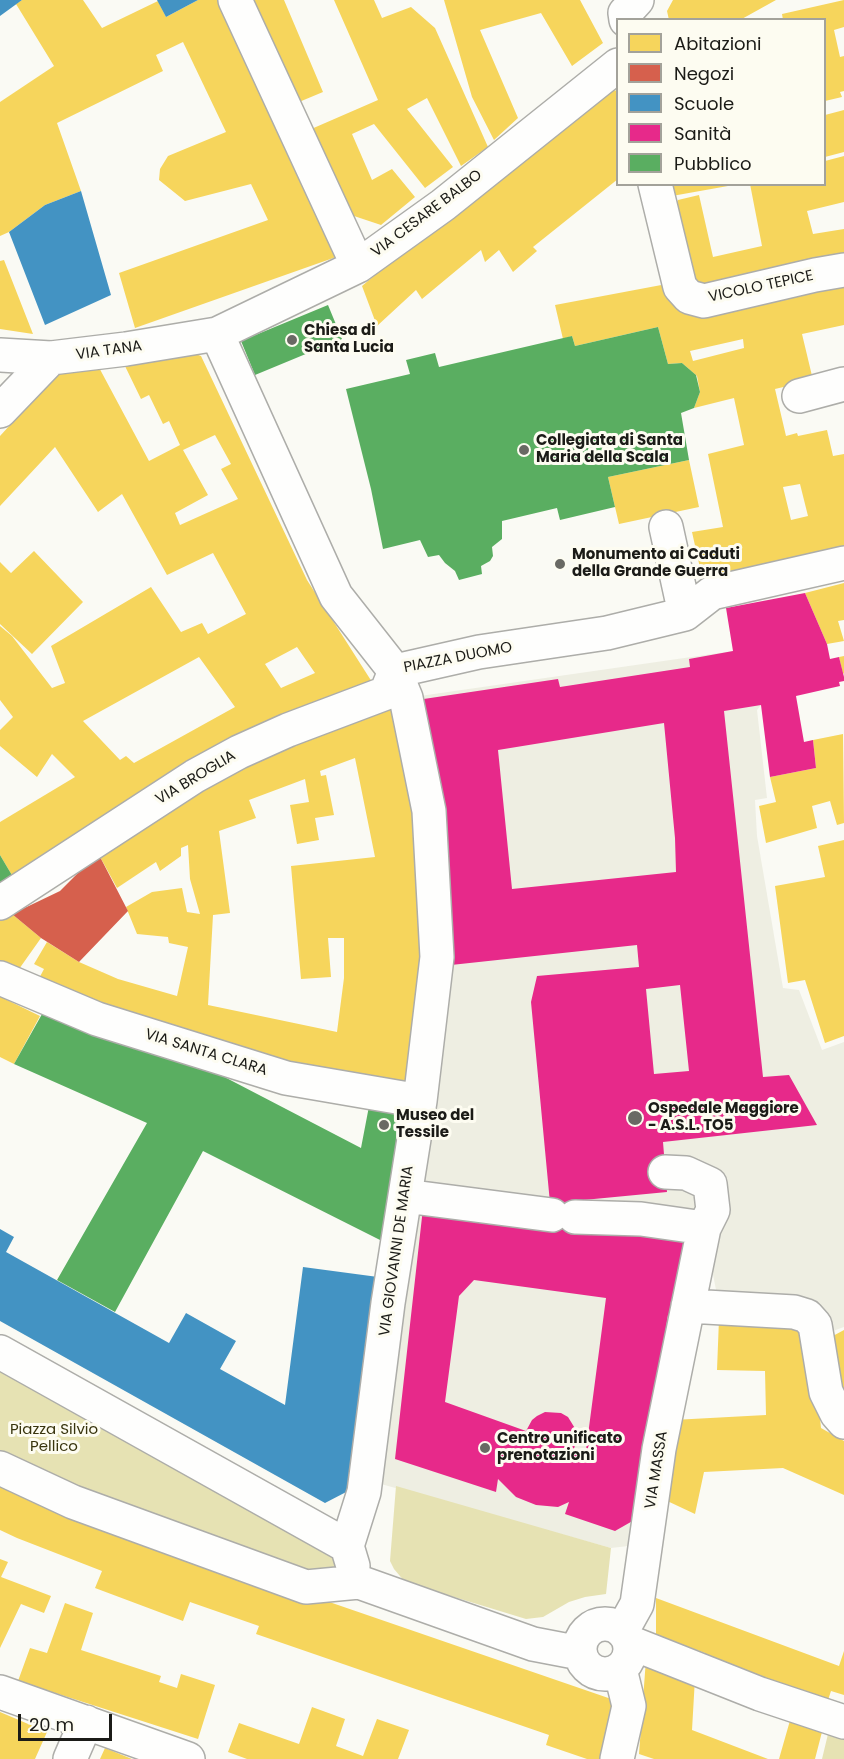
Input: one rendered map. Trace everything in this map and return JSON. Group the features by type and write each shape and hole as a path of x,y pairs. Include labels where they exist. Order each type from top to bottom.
{"street":[{"path":"236,0 358,266"},
{"name":"VIA CESARE BALBO","path":"218,334 358,266 443,205 616,67"},
{"name":"VICOLO TEPICE","path":"655,186 680,287 689,297 704,301 844,270"},
{"name":"VIA TANA","path":"0,355 51,358 218,334"},
{"name":"PIAZZA DUOMO","path":"218,334 336,596 395,670 479,652 607,633 685,614 712,593 844,563"},
{"path":"0,411 51,358"},
{"path":"799,396 844,384"},
{"path":"666,527 685,614"},
{"name":"VIA BROGLIA","path":"0,903 195,776 239,752 288,730 386,693 395,670"},
{"name":"VIA GIOVANNI DE MARIA","path":"347,1546 364,1492 404,1280 405,1196 420,1101 437,957 429,822 406,698 395,670"},
{"name":"VIA SANTA CLARA","path":"0,978 97,1019 286,1078 420,1101"},
{"name":"VIA MASSA","path":"624,1648 637,1604 659,1449 704,1228 714,1210 710,1184 686,1173 665,1172"},
{"path":"405,1196 563,1216 641,1219 704,1228"},
{"path":"688,1306 794,1312 807,1316 815,1325 826,1392 837,1414 844,1422"},
{"path":"0,1352 347,1546 359,1582"},
{"path":"0,1468 72,1502 306,1587 359,1582 533,1644 580,1653 582,1639 586,1632 593,1627 610,1624 624,1648 629,1706 617,1759"},
{"path":"625,1526 641,1577"},
{"path":"624,1648 844,1722"},
{"path":"0,1692 188,1759"},
{"path":"70,1759 86,1722"}],"shaded area":[{"name":"Ospedale Maggiore - A.S.L. TO5","path":"733,651 756,677 761,705 757,710 767,798 755,800 757,836 783,988 799,990 822,1050 844,1042 844,1327 830,1332 820,1303 717,1295 704,1228 637,1545 611,1548 381,1484 418,1211 413,697"}],"green space":[{"name":"Piazza Silvio Pellico","path":"0,1351 347,1546 359,1582 306,1587 0,1469"},
{"path":"396,1486 611,1548 606,1594 569,1602 543,1617 526,1619 405,1582 390,1561"},
{"path":"828,1734 844,1739 844,1759 822,1759"}],"building: Abitazioni":[{"path":"22,0 83,0 102,28 158,1 166,17 198,0 222,0 339,256 135,328 119,273 268,220 251,184 185,201 159,180 160,169 168,156 226,132 183,42 156,55 163,71 57,123 81,191 45,205 9,232 0,236 0,102 54,66 16,4"},
{"path":"254,0 284,0 323,92 299,102"},
{"path":"334,0 374,0 382,18 411,7 435,28 488,147 461,166 427,98 407,109 453,167 425,188 374,124 352,134 372,180 392,169 415,197 381,225 348,214 309,130 378,100"},
{"path":"444,0 580,0 603,43 572,66 541,13 480,30 518,118 494,140 472,97"},
{"path":"673,0 776,0 744,18 669,18 667,11"},
{"path":"844,0 844,27 834,30 840,57 844,56 844,91 840,92 842,97 826,101 826,18 783,18 782,14"},
{"path":"613,90 616,91 616,181 533,247 537,251 513,272 499,250 485,262 481,250 422,299 416,290 377,326 362,286 461,202"},
{"path":"844,110 844,152 826,157 826,115"},
{"path":"844,156 844,202 807,211 813,234 844,229 844,267 688,288 669,218 678,200 699,195 713,257 762,246 750,186 826,186 826,161"},
{"path":"670,186 728,186 672,196"},
{"path":"4,260 33,334 0,329 0,261"},
{"path":"844,274 844,325 802,334 813,380 775,389 786,436 827,430 833,456 844,454 844,549 702,577 692,532 723,527 708,454 744,445 734,398 694,408 700,392 697,376 682,363 668,364 658,327 575,346 572,336 563,339 555,305 672,283 680,311","holes":["743,339 744,348 693,361 690,351","800,484 808,516 791,520 783,487"]},
{"path":"193,353 201,356 307,580 372,682 13,877 0,855 0,822 75,777 52,754 37,777 0,746 0,730 13,717 0,700 0,626 12,636 52,688 65,683 51,646 151,587 181,632 202,623 208,634 246,614 213,553 167,575 122,494 98,512 55,447 0,506 0,436 56,375 95,360 149,461 180,445 169,421 163,424 149,395 141,399 124,364","holes":["215,435 231,464 221,469 238,499 180,525 175,513 208,495 183,450","297,647 315,673 281,688 265,664","199,657 235,707 134,763 126,756 120,760 83,721"]},
{"path":"689,460 699,507 619,524 608,477"},
{"path":"34,551 83,602 32,654 0,624 0,562 11,573"},
{"path":"844,583 844,620 838,621 844,641 827,644 805,593"},
{"path":"844,656 844,673 843,674 839,657"},
{"path":"389,700 421,855 424,963 410,1082 332,1070 331,1075 34,988 44,969 34,964 47,942 79,962 118,979 177,996 188,947 169,943 168,937 137,934 126,907 152,892 182,888 187,912 200,914 190,879 188,845 181,848 181,856 160,871 156,862 117,888 98,853 208,774","holes":["355,758 375,857 291,866 301,979 331,977 328,938 344,938 344,978 337,1032 208,1005 213,915 230,913 219,831 256,818 249,800 305,779 309,802 290,805 297,844 319,840 315,818 334,815 326,775 321,776 320,771"]},
{"path":"843,734 844,823 837,825 830,801 812,806 817,828 766,843 759,806 776,802 770,777 816,768 813,740"},
{"path":"844,840 844,1036 825,1043 805,980 788,983 775,886 825,877 818,846"},
{"path":"12,914 41,938 12,979 0,973 0,920"},
{"path":"0,995 40,1016 14,1064 0,1057"},
{"path":"719,1319 811,1326 821,1428 844,1441 844,1495 783,1468 704,1472 695,1514 663,1499 673,1420 766,1415 765,1371 717,1370"},
{"path":"844,1330 844,1393 832,1364 831,1337"},
{"path":"0,1479 245,1573 620,1702 601,1759 587,1759 546,1745 549,1735 256,1634 259,1626 190,1602 183,1621 95,1588 102,1571 0,1530"},
{"path":"0,1559 8,1562 1,1577 51,1596 44,1613 21,1604 0,1648"},
{"path":"656,1598 839,1666 844,1651 844,1695 831,1691 827,1703 706,1659 705,1653 656,1635"},
{"path":"65,1603 93,1613 81,1650 161,1676 159,1682 177,1688 181,1674 215,1685 198,1739 18,1681 30,1648 47,1653"},
{"path":"646,1659 695,1678 692,1730 768,1759 654,1759 639,1754"},
{"path":"312,1707 345,1719 336,1746 363,1756 377,1719 409,1730 398,1759 247,1759 228,1752 239,1723 299,1744"},
{"path":"0,1712 47,1732 35,1759 0,1759"},
{"path":"791,1717 823,1728 815,1759 779,1759"},
{"path":"105,1748 132,1759 100,1759"}],"building: Negozi":[{"path":"98,853 128,911 79,962 41,938 12,914 60,891"}],"building: Scuole":[{"path":"0,0 22,0 0,16"},
{"path":"157,0 198,0 166,17"},
{"path":"81,191 111,295 45,325 9,232 45,205"},
{"path":"0,1229 14,1237 6,1252 169,1343 186,1313 236,1341 220,1369 285,1405 303,1267 378,1277 350,1490 325,1503 0,1321"}],"building: Sanità":[{"path":"805,593 827,644 830,659 839,657 844,677 844,681 839,682 840,686 796,696 804,742 813,740 816,768 770,777 761,705 724,711 763,1077 789,1075 817,1125 663,1142 667,1192 573,1201 577,1230 615,1236 617,1225 687,1234 679,1317 668,1315 636,1519 615,1531 565,1514 569,1502 558,1507 536,1505 516,1497 498,1479 496,1492 395,1459 423,1208 550,1203 531,1002 537,976 639,967 637,945 451,965 417,700 558,679 560,687 690,667 689,659 733,651 726,608","holes":["664,723 676,872 512,889 498,750","680,985 689,1071 654,1074 646,989","474,1280 606,1298 586,1450 574,1449 576,1430 568,1417 561,1413 545,1412 537,1416 526,1431 445,1402 459,1296"]}],"building: Pubblico":[{"name":"Chiesa di Santa Lucia","path":"328,305 342,339 255,375 241,341"},
{"name":"Collegiata di Santa Maria della Scala","path":"658,327 668,364 682,363 696,375 700,392 694,408 681,413 689,460 608,477 615,507 560,520 557,508 502,521 502,539 492,547 493,556 490,561 481,566 482,574 459,580 455,571 439,555 428,557 420,540 383,549 371,489 346,389 410,374 406,360 435,353 439,367 572,336 575,346"},
{"path":"0,855 13,877 0,887"},
{"path":"46,1007 186,1057 361,1148 370,1101 409,1109 384,1242 203,1151 115,1312 57,1280 147,1123 14,1064"}],"place":[{"name":"Chiesa di Santa Lucia","path":"292,340"},
{"name":"Collegiata di Santa Maria della Scala","path":"524,450"},
{"name":"Monumento ai Caduti della Grande Guerra","path":"560,564"},
{"name":"Ospedale Maggiore - A.S.L. TO5","path":"635,1118"},
{"name":"Museo del Tessile","path":"384,1125"},
{"name":"Centro unificato prenotazioni","path":"485,1448"}]}
